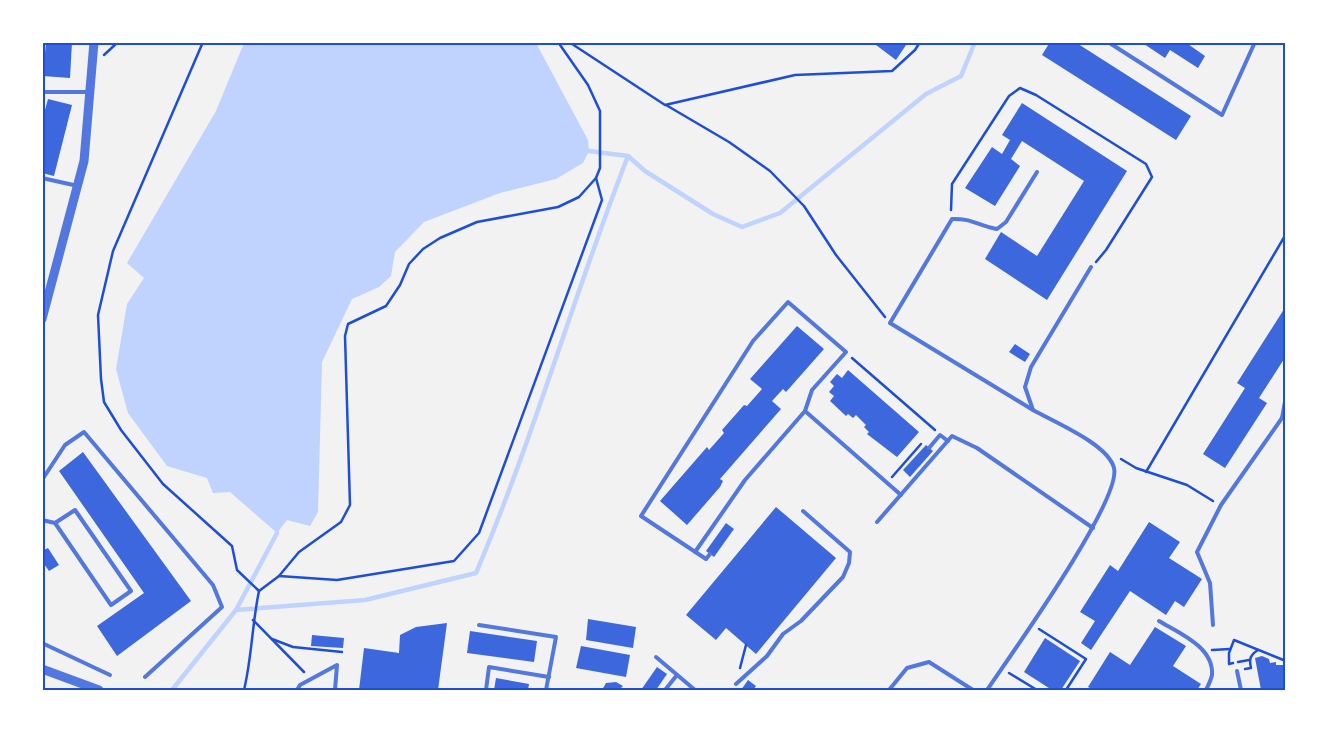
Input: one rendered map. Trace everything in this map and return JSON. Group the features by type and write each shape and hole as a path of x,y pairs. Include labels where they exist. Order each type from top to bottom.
{"street":[{"path":"42,319 45,300 84,161 94,42"},
{"path":"42,669 99,690"}],"lane":[{"path":"1108,42 1222,114 1255,42"},
{"path":"42,92 90,92"},
{"path":"987,690 1094,528 1113,486 1115,470 1110,460 1100,448 1033,410 890,323 952,219 966,218 987,228 997,229 1006,222 1037,172"},
{"path":"42,178 78,186"},
{"path":"1033,410 1024,387 1031,367 1091,267"},
{"path":"695,552 745,480 805,411 812,390 846,352 788,302 753,341 641,516 695,552 706,559 710,554"},
{"path":"1213,625 1210,583 1197,552 1221,506 1284,418 1286,396"},
{"path":"805,411 901,495"},
{"path":"42,480 65,445 84,432 212,585 222,607 145,677"},
{"path":"929,448 940,435 948,441"},
{"path":"877,522 952,436 977,448 1094,528"},
{"path":"42,520 55,523 111,605 131,591 75,510 55,523"},
{"path":"736,684 766,656 783,634 800,621 843,577 849,563 850,552 803,511"},
{"path":"1159,621 1194,643 1209,657 1212,675 1206,690"},
{"path":"479,625 556,637 546,690"},
{"path":"42,643 110,675"},
{"path":"656,657 695,690"},
{"path":"889,690 906,668 929,662 973,690"},
{"path":"297,690 300,685 337,665 335,690"},
{"path":"486,690 489,667 549,677"},
{"path":"1237,671 1241,690"},
{"path":"665,690 677,675"}],"path":[{"path":"203,42 113,251 98,315 99,353 104,402 121,430 163,484 232,546 237,570 259,591"},
{"path":"244,690 251,661 253,620 259,591 279,576 298,552 341,522 350,506 345,336 348,324 386,306 400,285 409,264 423,249 440,238 477,222 558,207 579,197 596,178 600,168 600,111 588,85 558,42"},
{"path":"569,42 664,104 729,142 770,170 804,206 836,255 890,323"},
{"path":"664,104 794,75 892,71 915,50 920,42"},
{"path":"952,219 950,201 952,184 1009,96 1020,88 1036,95 1146,164 1152,176 1106,250 1091,267"},
{"path":"279,576 337,580 454,561 479,533 602,200 596,178"},
{"path":"1146,472 1286,234"},
{"path":"846,352 940,435"},
{"path":"928,436 934,429"},
{"path":"887,483 922,443"},
{"path":"1100,448 1146,472 1186,485 1221,506"},
{"path":"253,620 312,679"},
{"path":"1031,624 1086,659 1066,690"},
{"path":"270,638 293,647 342,652"},
{"path":"1228,664 1230,649 1234,640 1286,661"},
{"path":"736,684 746,645"},
{"path":"1202,650 1230,649"},
{"path":"1237,671 1251,668 1249,660 1252,654 1258,650"},
{"path":"1002,668 1037,690"}],"water":[{"path":"244,43 536,43 588,140 589,151 583,163 556,179 500,193 424,222 395,252 391,276 379,287 352,299 322,362 318,512 310,526 287,520 277,533 230,492 213,493 207,478 167,466 128,413 116,369 127,304 144,278 127,263 216,111"}],"building":[{"path":"46,42 72,42 70,78 43,76"},
{"path":"872,42 908,42 896,60"},
{"path":"1050,42 1075,42 1191,116 1176,140 1042,55"},
{"path":"1141,42 1185,42 1205,56 1198,68 1170,50 1165,58"},
{"path":"48,99 72,105 54,176 42,173 42,121"},
{"path":"1022,103 1127,171 1047,300 985,259 1001,232 1037,256 1084,181 1022,141 1011,159 1020,166 995,206 965,188 992,147 1002,154 1010,140 1002,135"},
{"path":"1286,306 1286,356 1259,398 1267,403 1225,468 1203,454 1245,388 1237,383"},
{"path":"797,326 824,349 786,392 783,389 772,401 781,409 720,479 723,481 720,487 687,525 660,501 707,447 709,450 724,433 722,430 744,405 747,406 762,389 750,379"},
{"path":"1015,344 1030,354 1025,362 1009,352"},
{"path":"848,370 919,432 897,457 867,434 869,432 864,427 866,425 856,415 853,418 848,414 846,416 830,401 834,396 829,392 834,386 830,382 837,374 842,378"},
{"path":"926,445 933,451 910,477 903,470"},
{"path":"83,452 191,601 117,656 97,626 144,593 59,471"},
{"path":"776,507 836,558 756,654 726,628 716,640 686,615"},
{"path":"1149,522 1180,542 1169,558 1202,579 1184,607 1175,601 1166,615 1130,591 1091,650 1081,643 1095,621 1080,612 1110,565 1118,571"},
{"path":"726,523 734,529 714,557 706,551"},
{"path":"48,548 59,565 49,571 42,561 42,551"},
{"path":"588,619 636,627 633,648 586,640"},
{"path":"447,623 438,690 359,690 364,648 399,653 400,635 416,627"},
{"path":"1155,627 1186,646 1173,666 1201,684 1197,690 1094,690 1088,687 1110,652 1130,665"},
{"path":"470,631 537,641 534,662 467,653"},
{"path":"312,635 344,638 343,648 311,646"},
{"path":"1045,638 1080,661 1061,690 1052,690 1024,672"},
{"path":"581,646 630,655 626,677 576,668"},
{"path":"1262,656 1269,659 1270,663 1276,662 1276,665 1284,665 1286,690 1261,690 1255,658"},
{"path":"657,667 667,674 656,690 641,690"},
{"path":"496,678 529,684 528,690 494,690"},
{"path":"748,680 756,686 753,690 741,690"},
{"path":"616,682 623,686 619,690 602,690 606,683"}],"waterway":[{"path":"589,151 628,156 645,171 713,214 742,227 780,213 926,94 961,76 975,42"},
{"path":"236,610 365,600 476,573 517,470 608,208 628,156"},
{"path":"172,690 236,610 277,533"}]}
